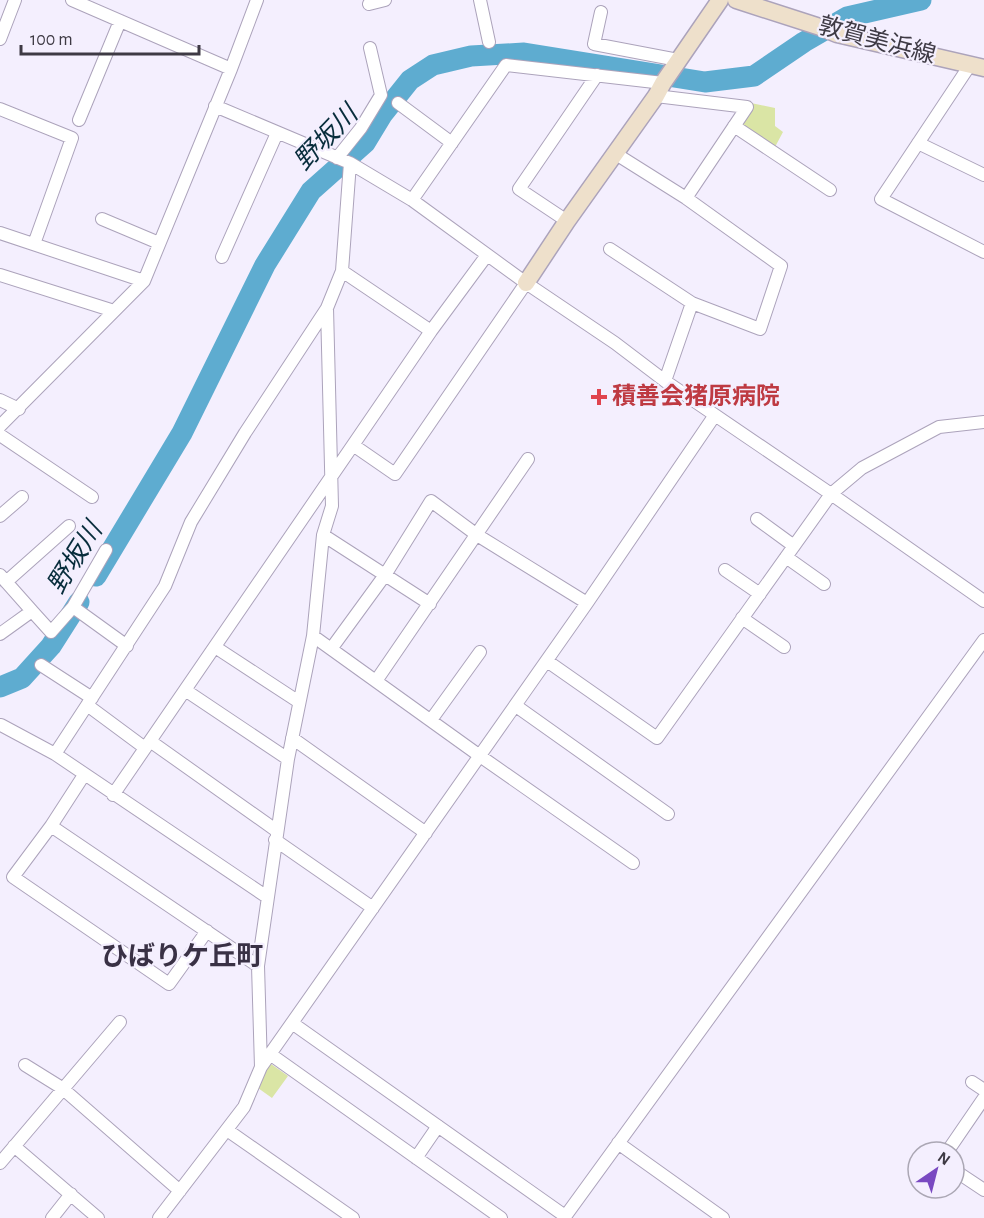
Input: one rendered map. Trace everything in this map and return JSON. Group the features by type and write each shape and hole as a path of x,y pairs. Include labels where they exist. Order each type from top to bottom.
{"street":[{"path":"0,39 15,0"},
{"path":"72,0 231,69"},
{"path":"0,426 144,281 257,0"},
{"path":"369,4 385,0"},
{"path":"480,0 489,42"},
{"path":"352,445 394,474 720,0"},
{"name":"敦賀美浜線","path":"736,0 837,34 977,67"},
{"path":"601,12 594,44 678,60"},
{"path":"80,120 120,21"},
{"path":"337,158 361,128 381,95 370,48"},
{"path":"412,200 506,65 597,75 747,107 686,198"},
{"path":"977,67 918,143 881,199 984,252"},
{"path":"567,221 519,189 597,75"},
{"path":"398,103 452,143"},
{"path":"215,106 350,163 412,200 526,283 615,343 665,381 984,601"},
{"path":"0,109 72,138 34,244"},
{"path":"734,126 830,190"},
{"path":"222,257 277,133"},
{"path":"918,143 984,175"},
{"path":"610,249 692,303 760,329 781,266 686,198 616,154"},
{"path":"55,754 165,586 191,522 245,433 327,308 342,271 350,163"},
{"path":"102,219 159,243"},
{"path":"0,232 144,281"},
{"path":"113,795 332,478 352,445 487,255"},
{"path":"342,271 431,331"},
{"path":"0,274 114,311"},
{"path":"665,381 692,303"},
{"path":"261,1067 258,966 288,759 313,636 323,536 332,506 327,308"},
{"path":"0,400 19,409"},
{"path":"159,1218 244,1107 261,1067 516,706 715,415"},
{"path":"547,661 657,738 831,494 862,468 939,427 984,422"},
{"path":"0,435 92,497"},
{"path":"376,681 528,459"},
{"path":"0,516 22,497"},
{"path":"331,649 385,575 431,501 477,535 587,603"},
{"path":"757,519 794,546"},
{"path":"69,526 3,579 51,632 73,607 106,550"},
{"path":"323,536 430,604"},
{"path":"786,557 824,584"},
{"path":"724,570 760,594"},
{"path":"73,607 127,646"},
{"path":"0,634 32,611"},
{"path":"742,618 784,647"},
{"path":"313,636 633,862"},
{"path":"292,1023 565,1217 984,639"},
{"path":"215,647 299,702"},
{"path":"431,720 480,652"},
{"path":"41,664 373,908"},
{"path":"185,690 288,759"},
{"path":"516,706 668,814"},
{"path":"1,725 55,754 267,897"},
{"path":"292,738 426,833"},
{"path":"84,775 51,826 13,877 169,984 207,931"},
{"path":"51,826 258,966"},
{"path":"0,1163 120,1022"},
{"path":"270,1054 501,1218"},
{"path":"25,1065 62,1088 180,1191"},
{"path":"972,1082 984,1090"},
{"path":"955,1140 984,1098"},
{"path":"416,1158 438,1126"},
{"path":"227,1130 353,1218"},
{"path":"618,1143 723,1218"},
{"path":"14,1146 98,1218"},
{"path":"966,1178 984,1190"},
{"path":"52,1218 70,1194"}],"green space":[{"path":"751,103 775,108 775,126 783,132 775,147 743,126 741,120"},
{"path":"271,1064 288,1076 272,1098 258,1088 262,1071"}],"waterway":[{"name":"野坂川","path":"96,576 182,433 265,265 311,191 365,143 382,115 410,80 433,65 471,56 524,53 705,82 754,76 804,42 847,17 921,0"},
{"name":"野坂川","path":"0,687 22,678 51,646 79,602"}],"place":[{"name":"積善会猪原病院","path":"599,397"}],"district":[{"name":"ひばりケ丘町","path":"182,956"}]}
